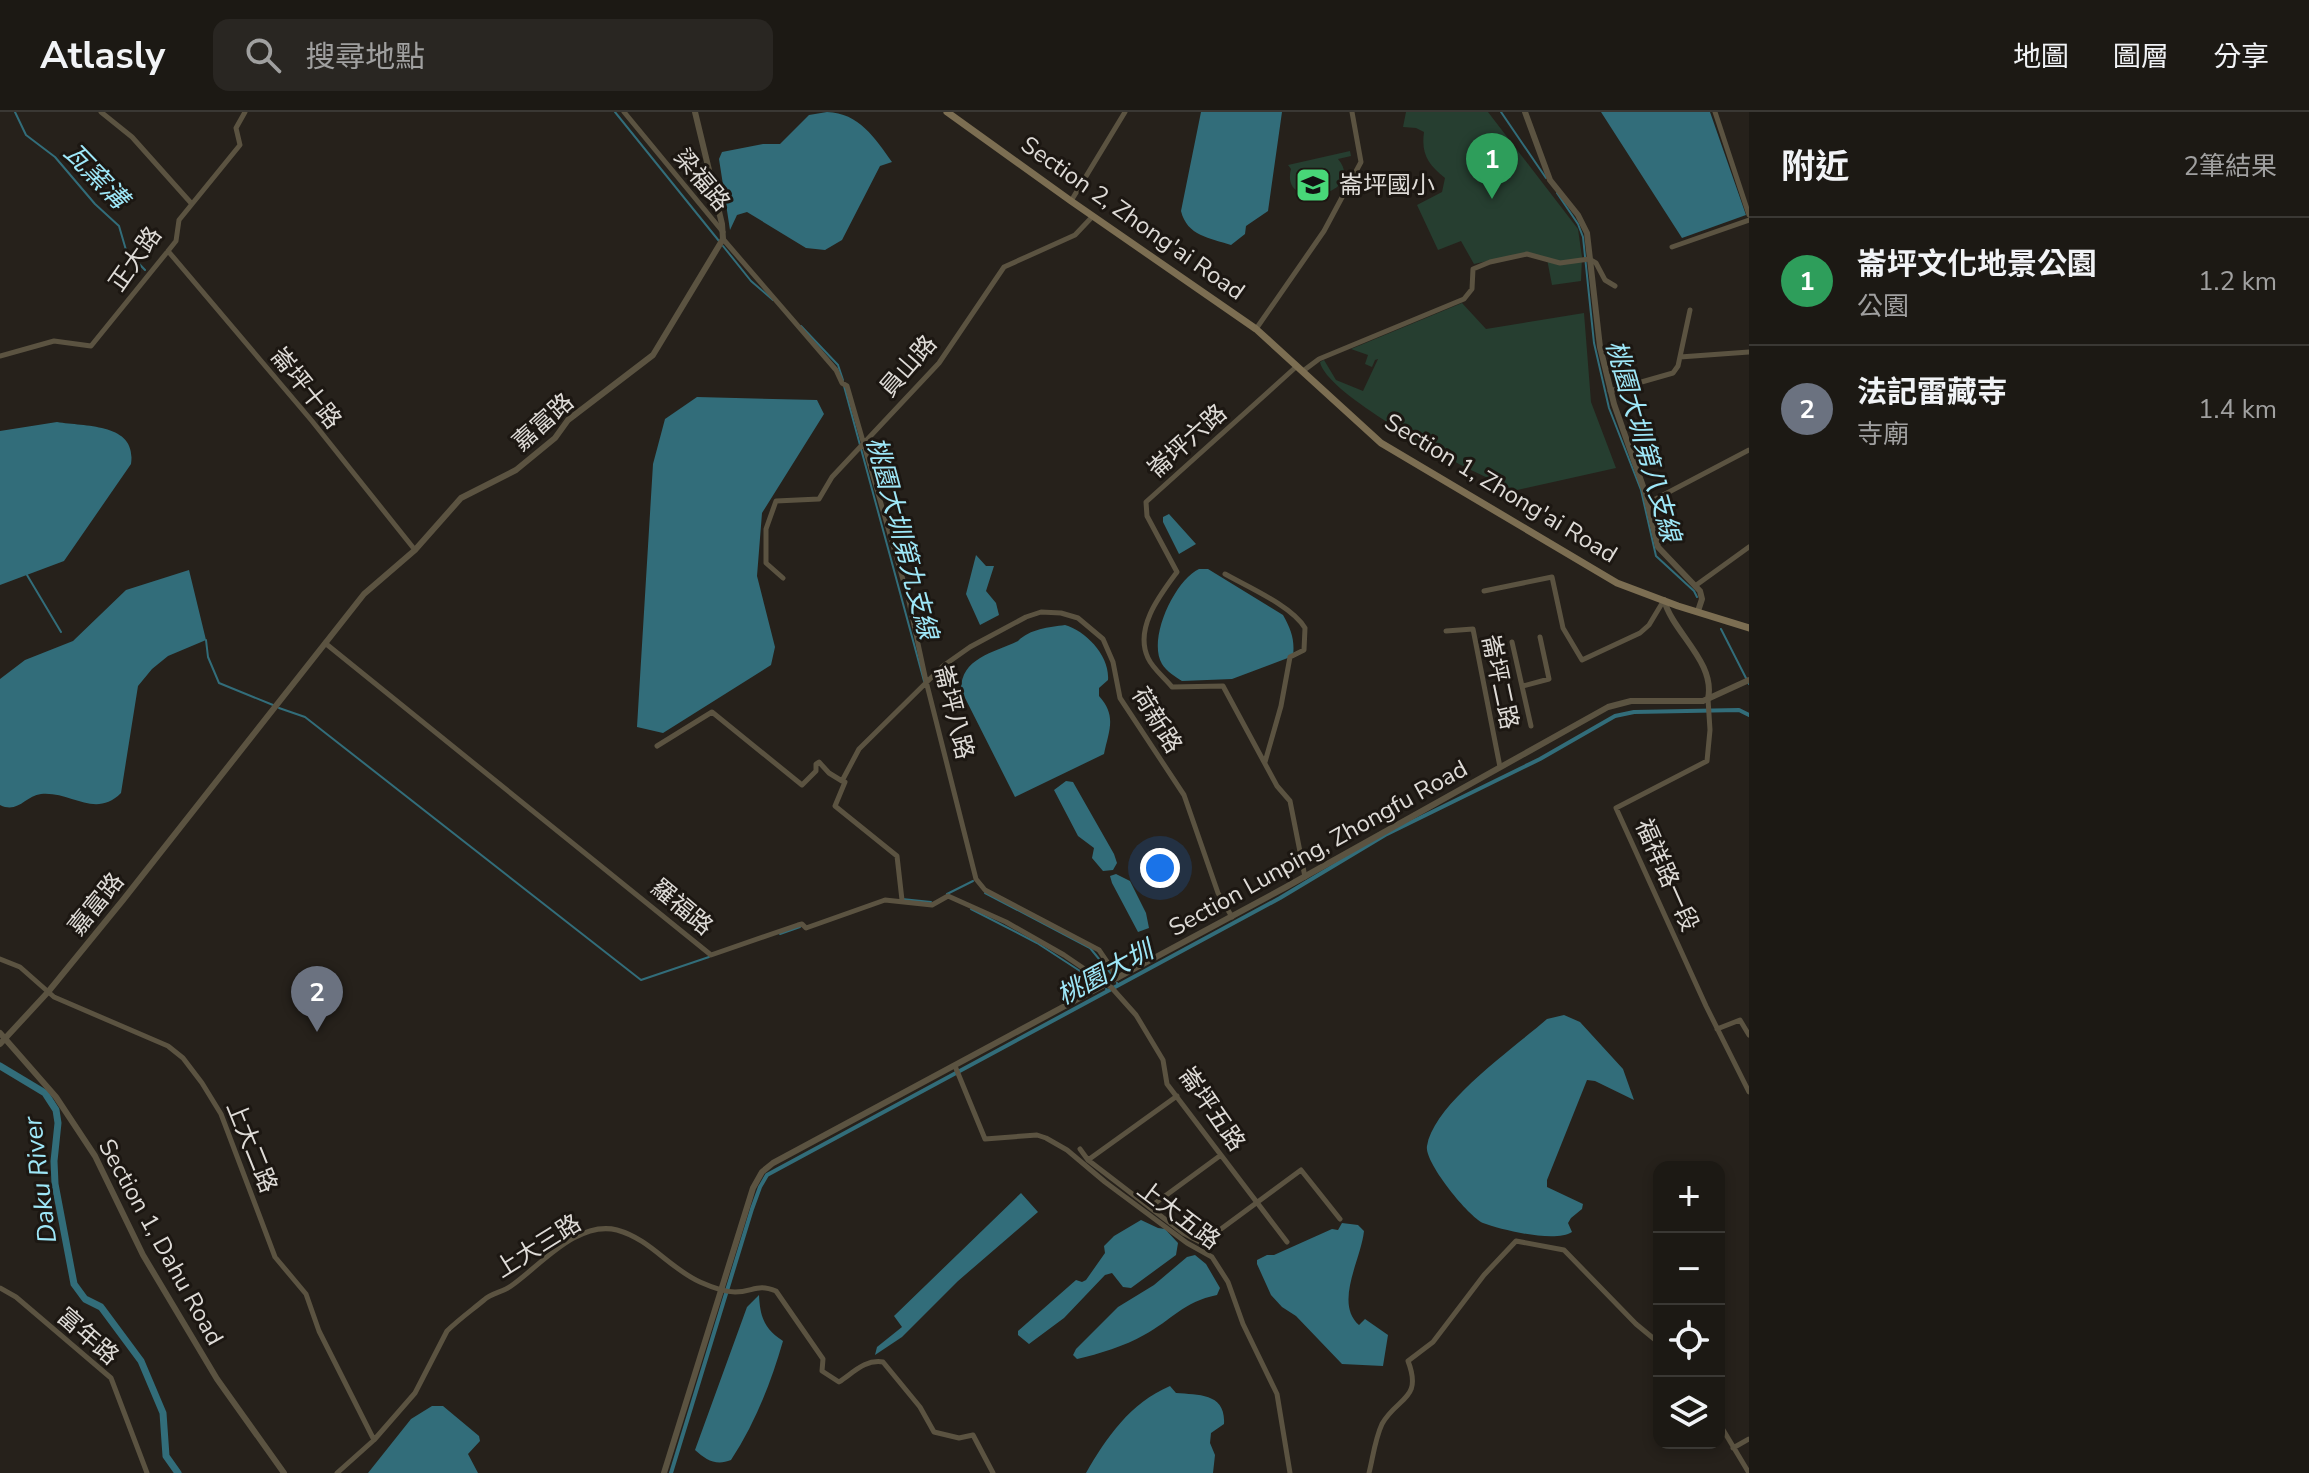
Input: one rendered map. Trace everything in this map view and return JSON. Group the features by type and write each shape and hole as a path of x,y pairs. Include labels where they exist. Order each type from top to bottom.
{"main road":[{"name":"Section 2, Zhong'ai Road","path":"947,112 1256,329"},
{"name":"Section 1, Zhong'ai Road","path":"1256,329 1381,443 1617,583 1749,628"}],"street":[{"path":"101,112 132,137 191,203"},
{"name":"正大路","path":"0,356 54,341 91,346 176,241 179,220 240,145 236,128 245,112"},
{"name":"梁福路","path":"624,112 723,236"},
{"path":"695,112 723,236"},
{"path":"1071,201 1125,112"},
{"path":"1256,329 1324,231 1361,162 1352,112"},
{"path":"1525,112 1550,180 1578,215 1587,233 1586,259 1610,391 1648,503 1658,547 1700,591 1702,599 1698,611"},
{"path":"1672,247 1749,217 1715,112"},
{"name":"員山路","path":"783,578 766,563 766,529 776,501 819,499 826,484 939,363 1004,267 1075,235 1093,216"},
{"name":"崙坪八路","path":"723,236 847,386 908,597 976,879 985,890 1099,950 1118,978"},
{"name":"嘉富路","path":"2,1038 48,992 364,594 415,550 461,498 516,470 555,438 568,420 653,355 723,236"},
{"name":"崙坪十路","path":"168,251 312,421 415,550"},
{"path":"1300,368 1464,299 1472,289 1473,269 1477,266 1527,254 1560,263 1586,259 1596,263 1605,280 1615,286"},
{"path":"1610,391 1673,373 1680,357 1690,310"},
{"path":"1680,357 1749,352"},
{"name":"崙坪六路","path":"1300,368 1146,502 1147,516 1177,572 1156,600 1145,632 1145,648 1149,660 1172,687 1223,686 1282,795 1290,801 1305,877"},
{"path":"1648,503 1749,450"},
{"path":"1695,586 1749,547"},
{"path":"1225,574 1273,601 1305,628 1304,650 1290,657 1281,706 1264,763"},
{"path":"1484,591 1552,577 1563,628 1582,660 1640,633 1649,625 1664,600"},
{"path":"1664,600 1668,615 1700,663 1710,687 1708,716 1700,717"},
{"name":"荷新路","path":"842,781 859,749 926,681 970,647 1041,612 1078,618 1103,639 1113,662 1120,698 1184,795 1218,893 1232,917"},
{"name":"崙坪二路","path":"1446,631 1473,629 1500,767"},
{"path":"1523,686 1549,679 1540,637"},
{"path":"1512,642 1531,726"},
{"name":"羅福路","path":"325,643 711,955 885,900 932,905 948,896 1041,942 1111,988"},
{"path":"1707,702 1747,681"},
{"name":"Section Lunping, Zhongfu Road","path":"664,1473 753,1188 762,1172 773,1163 1111,988 1118,978 1608,707 1621,703 1707,702"},
{"path":"657,746 712,712 802,785 816,771 819,762 829,773 845,782 835,806 897,856 902,900"},
{"name":"福祥路一段","path":"1708,716 1707,761 1616,808 1749,1092"},
{"name":"上大二路","path":"0,959 20,967 48,992 73,1006 168,1046 183,1058 221,1114 275,1257 306,1294 319,1331 374,1440"},
{"name":"崙坪五路","path":"1111,988 1136,1015 1163,1060 1167,1084 1287,1242"},
{"path":"1717,1029 1740,1020 1749,1035"},
{"name":"Section 1, Dahu Road","path":"2,1038 56,1097 95,1156 143,1255 217,1379 284,1473"},
{"name":"上大五路","path":"955,1067 985,1139 1037,1135 1046,1138 1067,1150 1105,1182 1212,1257 1228,1282 1243,1324 1277,1394 1290,1473"},
{"path":"1088,1160 1177,1096"},
{"path":"1080,1149 1088,1160 1197,1245 1301,1170 1340,1219"},
{"path":"1150,1207 1221,1155"},
{"name":"上大三路","path":"337,1473 374,1440 415,1393 447,1331 483,1300 509,1287 562,1246 588,1232 606,1229 651,1246 698,1281 732,1292 755,1287 776,1291 823,1359 822,1371 837,1382 864,1364 883,1362 920,1407 934,1432 959,1438 973,1435 993,1473"},
{"path":"1369,1473 1379,1431 1385,1420 1410,1394 1414,1376 1408,1361 1433,1342 1484,1275 1516,1241 1564,1250 1653,1338"},
{"name":"富年路","path":"0,1288 16,1297 111,1378 147,1473"},
{"path":"1725,1434 1749,1473"},
{"path":"1733,1448 1749,1439"}],"green space":[{"path":"1406,112 1488,112 1578,229 1581,281 1552,285 1547,259 1528,252 1474,264 1461,241 1438,250 1417,205 1442,192 1445,178 1427,158 1424,132 1403,127"},
{"path":"1350,151 1351,156 1338,159 1344,172 1342,182 1333,190 1309,195 1298,191 1291,183 1288,165"},
{"path":"1462,303 1486,329 1584,313 1591,402 1616,468 1513,491 1449,458 1360,404 1341,389 1320,362 1324,360 1336,380 1363,391 1378,359 1372,367 1365,364 1368,355 1351,349"}],"water":[{"path":"827,112 848,117 865,128 892,162 880,166 842,240 825,250 806,248 747,212 737,215 730,230 719,159 722,152 780,144 809,115"},
{"path":"1201,112 1282,112 1268,211 1246,226 1245,234 1231,245 1194,231 1181,211"},
{"path":"1601,112 1710,112 1746,215 1682,238"},
{"path":"697,397 817,400 824,414 762,513 757,576 775,647 771,665 663,733 637,727 653,464 665,419"},
{"path":"57,422 95,427 118,434 131,451 131,464 64,561 0,585 0,431"},
{"path":"1169,514 1196,544 1179,554 1163,522 1163,517"},
{"path":"976,555 986,566 994,566 986,591 996,603 999,615 980,625 966,594"},
{"path":"1199,569 1208,569 1283,615 1292,635 1293,656 1232,679 1182,681 1169,671 1158,653 1161,626 1181,585"},
{"path":"189,570 206,640 168,656 138,686 121,793 102,804 41,794 17,806 0,805 0,679 25,660 73,641 126,590"},
{"path":"1065,625 1081,633 1095,646 1108,671 1108,680 1099,688 1099,696 1110,717 1104,754 1015,797 961,690 962,679 972,664 989,653 1034,631"},
{"path":"1066,781 1073,782 1114,854 1117,863 1113,870 1103,871 1092,858 1094,848 1078,836 1054,790"},
{"path":"1116,874 1130,881 1146,913 1149,928 1138,932 1112,883 1110,876"},
{"path":"1564,1015 1580,1022 1623,1069 1634,1100 1587,1080 1547,1180 1547,1187 1583,1204 1568,1223 1572,1232 1541,1236 1483,1223 1458,1200 1432,1164 1427,1146 1433,1129 1444,1112 1477,1077 1547,1019"},
{"path":"1021,1193 1038,1212 958,1281 902,1337 875,1355 877,1347 902,1327 894,1316"},
{"path":"1141,1220 1165,1229 1178,1243 1176,1255 1131,1288 1123,1287 1112,1273 1105,1275 1064,1318 1029,1344 1018,1335 1018,1331 1076,1280 1086,1280 1105,1253 1104,1246 1114,1236"},
{"path":"1342,1223 1358,1225 1364,1231 1351,1281 1349,1305 1359,1325 1365,1319 1388,1335 1383,1366 1342,1364 1271,1295 1257,1264 1257,1260 1267,1255 1274,1255 1332,1229 1338,1230"},
{"path":"1195,1255 1206,1264 1220,1288 1217,1295 1186,1307 1129,1343 1077,1359 1073,1355 1118,1307 1154,1285 1187,1257"},
{"path":"759,1295 764,1321 771,1332 783,1341 762,1402 740,1446 731,1460 712,1461 695,1450 747,1307"},
{"path":"1170,1386 1176,1393 1209,1398 1221,1406 1224,1424 1211,1433 1210,1443 1215,1455 1213,1473 1086,1473 1121,1422 1143,1402"},
{"path":"432,1406 443,1406 479,1436 480,1441 468,1454 478,1473 368,1473 411,1419"}],"waterway":[{"name":"瓦窯溝","path":"15,112 26,135 55,157 95,204 119,226 126,250 145,270"},
{"name":"桃園大圳第九支線","path":"615,112 719,241"},
{"name":"桃園大圳第八支線","path":"1501,112 1546,178"},
{"name":"桃園大圳第八支線","path":"1557,193 1583,237 1594,343 1609,408 1641,490 1656,556 1697,597"},
{"name":"桃園大圳第九支線","path":"723,246 751,281 773,300"},
{"name":"桃園大圳第九支線","path":"801,326 838,365 843,380"},
{"name":"桃園大圳第九支線","path":"844,386 924,681"},
{"path":"27,575 61,632"},
{"name":"桃園大圳第八支線","path":"1721,629 1749,684"},
{"path":"206,640 208,657 219,683 273,705"},
{"path":"279,708 305,717 641,980 709,957"},
{"name":"桃園大圳","path":"671,1473 752,1209 767,1175 1280,898 1385,835 1540,759 1615,716 1634,712 1739,710 1749,715"},
{"path":"947,894 973,881"},
{"name":"桃園大圳第九支線","path":"985,893 1090,948 1113,976"},
{"path":"902,899 931,902"},
{"path":"971,909 1037,943 1100,984"},
{"path":"780,934 800,927"},
{"name":"Daku River","path":"0,1066 45,1093 56,1110 55,1184 74,1284 85,1299 101,1307 141,1361 163,1413 166,1456 178,1473"}],"place":[{"name":"崙坪國小","path":"1313,185"},
{"name":"崙坪文化地景公園","path":"1492,199"},
{"name":"法記雷藏寺","path":"317,1032"}]}
